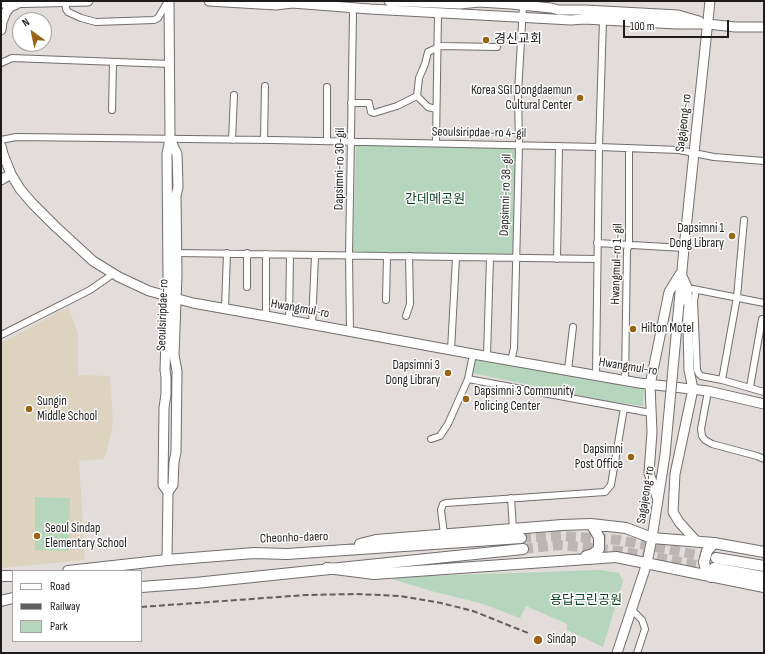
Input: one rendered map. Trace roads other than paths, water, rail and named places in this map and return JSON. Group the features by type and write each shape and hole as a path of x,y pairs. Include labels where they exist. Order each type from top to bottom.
{"main road":[{"path":"1,3 88,1"},
{"name":"Seoulsiripdae-ro","path":"168,1 170,139 167,154 171,297"},
{"path":"209,1 276,4 351,4 438,13 571,20 584,18 677,24 708,24 735,27 764,27"},
{"path":"389,1 460,3 479,2 572,11 585,10 678,15 708,24"},
{"name":"Sagajeong-ro","path":"617,653 647,563 665,455 681,273 710,1"},
{"path":"1,30 6,12 10,7 21,2"},
{"name":"Seoulsiripdae-ro","path":"167,560 168,492 163,485 164,408 166,383 165,370 171,297 177,253 177,154 170,139"},
{"name":"Hwangmul-ro","path":"1,146 11,174 24,194 56,227 89,258 113,274 149,291 225,308 451,350 650,385 708,391 764,404"},
{"path":"1,180 11,174"},
{"path":"658,500 649,472 651,453 650,385 669,292 681,273 692,289 689,370 693,389 675,474 673,512 679,522 697,542"},
{"path":"658,500 675,474"},
{"path":"578,559 593,554 599,549 600,537 591,524"},
{"path":"338,550 376,540 591,524 626,528 652,538 714,543 764,552"},
{"name":"Cheonho-daero","path":"77,570 167,560 254,553 287,554 521,538"},
{"path":"714,543 707,551 704,562 706,571 764,587"},
{"path":"142,587 523,549"},
{"path":"326,568 374,574 616,557 712,572 764,577"},
{"path":"716,558 764,566"},
{"path":"1,576 12,576"},
{"path":"1,601 12,598"}],"street":[{"name":"Seoulsiripdae-ro","path":"65,1 68,12 81,18 96,22 154,20 158,18 168,1"},
{"name":"Dapsimni-ro 30-gil","path":"350,331 349,255 353,15 351,4"},
{"name":"Dapsimni-ro 38-gil","path":"511,361 514,348 519,145 518,93 523,6"},
{"path":"436,143 438,13"},
{"path":"596,375 599,146 603,20"},
{"path":"417,96 419,78 428,52 441,46 497,47"},
{"path":"1,63 12,58 170,64"},
{"path":"112,110 113,62"},
{"path":"264,140 265,86"},
{"path":"327,87 327,141"},
{"path":"232,140 234,95"},
{"path":"352,103 369,103 371,112 374,113 397,106 417,96"},
{"path":"417,96 428,107 436,109"},
{"name":"Seoulsiripdae-ro 4-gil","path":"1,140 16,138 170,139 599,146 679,150 714,156 764,161"},
{"path":"556,259 559,146"},
{"name":"Hwangmul-ro 1-gil","path":"625,380 627,250 629,245 629,148"},
{"path":"722,380 737,296 744,220"},
{"path":"598,243 684,248"},
{"path":"177,253 597,259"},
{"path":"225,308 227,253"},
{"path":"247,254 247,287"},
{"path":"266,254 266,316"},
{"path":"289,320 290,255"},
{"path":"312,324 315,256"},
{"path":"386,300 387,256"},
{"path":"406,316 410,304 409,256"},
{"path":"451,350 456,258"},
{"path":"487,356 490,258"},
{"path":"1,335 90,290 113,274"},
{"path":"764,302 692,289 694,301 696,370 701,376 750,387 764,392"},
{"path":"750,387 762,319"},
{"path":"568,370 573,327"},
{"path":"431,439 440,436 445,431 468,379 473,354"},
{"path":"468,379 651,413"},
{"path":"708,391 701,429 702,436 705,440 712,444 764,459"},
{"path":"444,534 441,510 443,504 449,502 605,492 611,485 624,408"},
{"path":"511,498 513,529"},
{"path":"631,609 642,620 645,629 636,653"}],"tunnel":[{"path":"521,538 561,536 619,540 714,558"},
{"path":"523,549 559,545 620,551 713,568"}],"railway":[{"path":"142,607 306,595 356,594 400,596 441,603 473,611 528,633"}],"place":[{"name":"경신교회","path":"486,40"},
{"name":"Korea SGI Dongdaemun Cultural Center","path":"580,98"},
{"name":"Dapsimni 1 Dong Library","path":"732,236"},
{"name":"Hilton Motel","path":"633,329"},
{"name":"Dapsimni 3 Dong Library","path":"448,373"},
{"name":"Dapsimni 3 Community Policing Center","path":"466,399"},
{"name":"Sungin Middle School","path":"29,409"},
{"name":"Dapsimni Post Office","path":"631,457"},
{"name":"Seoul Sindap Elementary School","path":"37,536"},
{"name":"Sindap","path":"538,640"}],"park label":[{"name":"간데메공원","path":"435,200"},
{"name":"용답근린공원","path":"586,601"}]}
